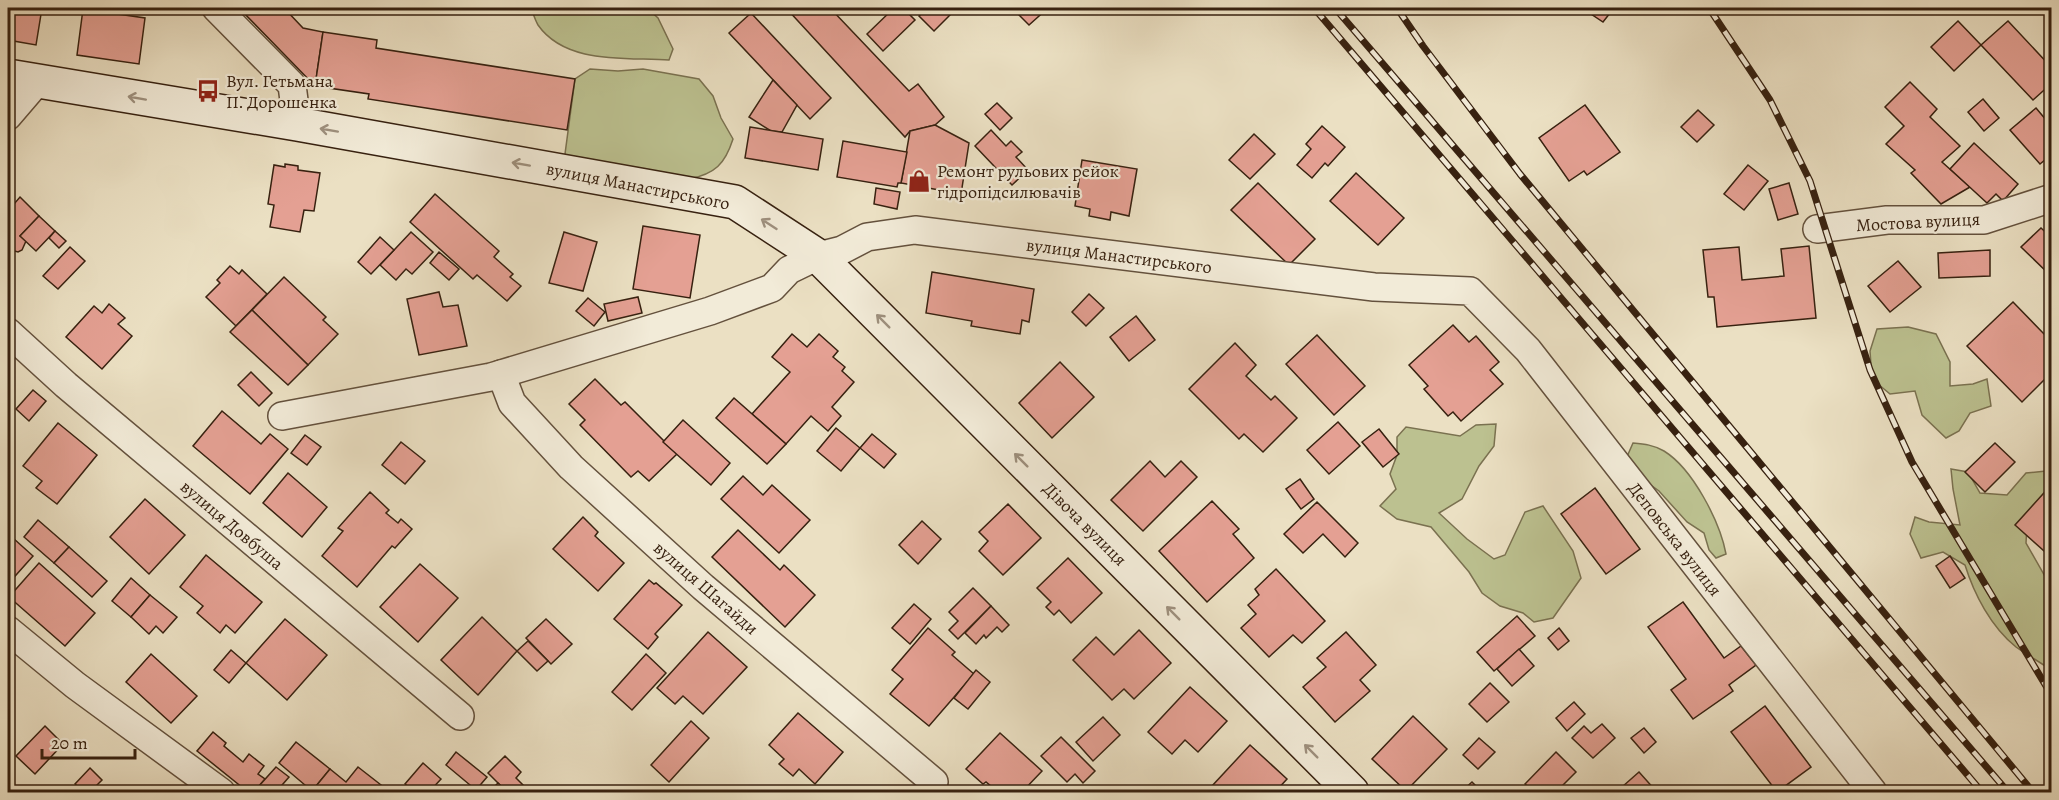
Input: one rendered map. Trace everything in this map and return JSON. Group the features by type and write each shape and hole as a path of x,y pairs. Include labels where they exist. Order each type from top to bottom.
{"main road":[{"name":"вулиця Манастирського","path":"23,78 735,202 818,256"},
{"name":"Дівоча вулиця","path":"818,256 1352,792"}],"street":[{"path":"216,8 292,85 297,124"},
{"path":"8,116 23,78"},
{"name":"Мостова вулиця","path":"1817,229 1887,220 1984,220 2052,198"},
{"name":"вулиця Манастирського","path":"818,256 842,250 867,237 915,230 1374,287 1470,291"},
{"path":"282,416 501,374 721,307 772,288 789,270 818,256"},
{"name":"Деповська вулиця","path":"1470,291 1528,350 1873,792"},
{"name":"вулиця Довбуша","path":"8,332 66,385 460,716"},
{"name":"вулиця Шагайди","path":"501,374 512,403 571,467 703,587 934,782"},
{"path":"8,630 75,685 221,792"}],"green space":[{"path":"531,8 647,8 658,18 673,49 669,60 616,58 581,53 564,47 550,38 538,25"},
{"path":"590,69 618,71 643,69 699,79 713,96 721,118 733,139 718,167 706,174 689,179 572,159 565,154 575,79"},
{"path":"1908,327 1936,334 1950,362 1950,386 1973,384 1987,379 1991,406 1970,413 1959,431 1946,438 1922,415 1915,391 1890,394 1872,379 1870,351 1877,329"},
{"path":"1496,424 1494,446 1479,466 1462,499 1439,513 1467,539 1494,559 1505,555 1525,512 1543,506 1573,551 1581,578 1553,618 1534,622 1523,613 1500,606 1482,593 1469,572 1431,527 1397,519 1380,506 1396,489 1390,474 1397,455 1397,437 1406,427 1460,436 1476,425"},
{"path":"1633,443 1649,445 1664,451 1685,470 1704,497 1718,527 1726,554 1716,558 1709,550 1704,533 1687,522 1659,491 1637,475 1626,459"},
{"path":"1951,469 1968,472 1980,493 2007,495 2026,473 2046,471 2051,475 2051,491 2027,525 2026,543 2046,578 2051,582 2051,670 2016,647 1999,630 1978,598 1965,565 1943,552 1921,558 1910,534 1915,517 1929,522 1960,525"}],"building":[{"path":"8,8 42,8 36,45 8,40"},
{"path":"239,8 284,8 303,28 323,32 315,86"},
{"path":"786,8 830,8 909,91 918,84 944,117 935,125 910,131 905,137"},
{"path":"894,8 903,8 915,20 883,51 867,34"},
{"path":"928,8 956,9 934,31 919,16"},
{"path":"1012,8 1048,8 1029,25"},
{"path":"1582,8 1614,8 1603,22"},
{"path":"83,9 145,18 139,64 77,55"},
{"path":"751,13 831,98 810,119 729,33"},
{"path":"1958,21 1981,45 1954,71 1931,47"},
{"path":"2008,21 2052,68 2052,83 2033,100 1981,45"},
{"path":"323,32 377,40 376,48 575,79 567,130 368,99 369,94 315,86"},
{"path":"773,80 797,105 782,132 771,131 749,117"},
{"path":"1910,82 1937,109 1930,117 1960,146 1942,162 1970,187 1941,204 1911,173 1915,170 1886,144 1904,126 1885,107"},
{"path":"1983,99 1999,118 1984,131 1968,112"},
{"path":"997,103 1012,118 1000,130 985,114"},
{"path":"1585,105 1620,152 1587,175 1584,171 1569,181 1539,138"},
{"path":"2036,108 2052,127 2052,154 2040,164 2010,130"},
{"path":"1698,110 1714,125 1697,142 1681,127"},
{"path":"935,125 969,143 961,194 901,183 910,131"},
{"path":"1322,126 1345,147 1328,166 1325,163 1312,178 1297,165 1311,149 1306,144"},
{"path":"750,127 823,139 818,170 745,158"},
{"path":"991,130 1006,146 1011,141 1022,152 1016,157 1028,170 1012,185 975,146"},
{"path":"1254,134 1275,154 1250,179 1229,160"},
{"path":"843,141 907,152 901,183 898,183 897,187 837,177"},
{"path":"1974,143 2018,184 2003,201 1996,194 1987,203 1950,169"},
{"path":"1082,160 1137,169 1129,216 1111,212 1110,220 1089,216 1090,209 1075,206"},
{"path":"285,164 298,166 298,170 320,173 314,211 304,210 300,232 270,227 274,205 268,204 274,165 285,167"},
{"path":"1748,165 1768,181 1744,210 1724,194"},
{"path":"1356,173 1404,218 1378,245 1330,201"},
{"path":"1258,183 1315,239 1289,265 1231,210"},
{"path":"1789,183 1798,214 1778,220 1769,189"},
{"path":"876,188 900,192 897,209 874,204"},
{"path":"435,194 499,251 494,257 513,274 510,277 521,286 507,301 477,275 473,279 410,222"},
{"path":"20,197 39,216 20,236 26,241 22,250 18,252 11,250 8,254 8,211"},
{"path":"39,216 55,231 36,251 20,236"},
{"path":"643,226 700,235 690,298 633,289"},
{"path":"2041,228 2052,238 2052,277 2021,247"},
{"path":"55,231 66,241 59,248 49,238"},
{"path":"411,232 433,252 412,274 406,269 396,280 380,265"},
{"path":"564,232 597,242 583,291 549,283"},
{"path":"380,237 394,250 371,274 358,262"},
{"path":"1809,246 1816,318 1717,327 1714,297 1708,297 1703,250 1739,247 1742,280 1784,276 1781,249"},
{"path":"70,247 85,261 58,289 43,276"},
{"path":"1990,250 1990,276 1939,278 1938,253"},
{"path":"439,252 459,269 449,280 430,263"},
{"path":"1898,261 1921,287 1890,312 1868,286"},
{"path":"230,266 239,274 242,270 267,294 236,326 206,297 220,283 217,280"},
{"path":"932,272 1034,289 1029,322 1022,320 1020,334 971,326 972,321 926,313"},
{"path":"284,277 326,317 323,320 338,334 308,365 252,310"},
{"path":"439,292 443,307 458,305 467,346 419,355 407,299"},
{"path":"1089,294 1104,308 1086,326 1072,312"},
{"path":"638,297 642,313 608,321 604,304"},
{"path":"588,298 605,312 594,326 576,311"},
{"path":"2013,302 2045,335 2050,330 2052,331 2052,381 2047,377 2022,402 1967,346"},
{"path":"109,304 125,318 118,324 132,336 102,369 66,337 94,306 102,313"},
{"path":"252,310 308,365 288,385 230,332"},
{"path":"1136,316 1155,340 1129,361 1110,337"},
{"path":"1453,325 1469,342 1476,336 1499,362 1490,370 1503,384 1461,421 1453,412 1448,416 1424,389 1428,386 1409,365"},
{"path":"792,334 807,347 819,334 838,351 833,357 845,367 842,371 854,382 832,407 841,416 828,431 811,416 786,444 752,414 790,372 772,357"},
{"path":"1317,335 1365,386 1334,415 1286,364"},
{"path":"1235,343 1256,365 1246,376 1271,400 1275,396 1297,418 1263,452 1244,434 1239,439 1189,389"},
{"path":"1060,362 1094,397 1052,438 1019,403"},
{"path":"251,372 272,393 259,406 238,385"},
{"path":"595,379 621,405 625,402 677,454 649,481 638,471 631,477 580,425 585,420 569,404"},
{"path":"33,390 46,401 29,421 16,409"},
{"path":"734,398 786,444 767,464 716,418"},
{"path":"222,411 261,444 270,434 288,449 250,494 193,446"},
{"path":"683,420 730,463 711,485 663,442"},
{"path":"1338,422 1360,446 1329,474 1307,450"},
{"path":"58,423 97,455 57,504 36,488 42,481 23,466"},
{"path":"836,428 860,448 841,471 817,451"},
{"path":"1379,429 1399,454 1383,467 1362,442"},
{"path":"872,434 896,454 884,468 860,448"},
{"path":"305,435 321,447 307,465 291,453"},
{"path":"401,442 425,461 405,484 382,465"},
{"path":"1995,443 2015,462 1985,492 1965,472"},
{"path":"1150,461 1165,477 1181,461 1197,477 1143,531 1111,500"},
{"path":"288,473 327,507 302,537 263,503"},
{"path":"743,476 763,495 772,485 810,520 779,553 721,499"},
{"path":"1300,479 1314,499 1301,509 1286,489"},
{"path":"2052,484 2052,558 2015,525"},
{"path":"1595,488 1640,549 1606,574 1561,514"},
{"path":"370,492 389,510 386,513 398,523 401,519 412,529 395,548 392,546 357,587 322,556 343,531 338,528"},
{"path":"145,499 185,535 149,574 110,537"},
{"path":"1212,501 1239,529 1233,534 1254,558 1207,602 1159,551"},
{"path":"1317,502 1358,543 1345,557 1323,534 1303,553 1284,534"},
{"path":"1008,504 1041,538 1003,575 979,551 988,541 979,532"},
{"path":"583,517 598,532 595,536 624,563 598,591 553,549"},
{"path":"38,520 69,547 54,563 24,537"},
{"path":"922,521 941,539 918,564 899,545"},
{"path":"738,530 780,570 784,565 815,595 785,627 712,557"},
{"path":"13,538 33,556 8,584 8,544"},
{"path":"69,547 107,581 92,597 54,563"},
{"path":"206,555 262,602 235,633 226,625 220,633 197,613 203,606 180,587"},
{"path":"1950,556 1965,578 1950,588 1936,566"},
{"path":"1068,558 1102,593 1071,623 1059,610 1054,615 1046,607 1051,602 1037,588"},
{"path":"39,563 95,613 65,646 9,597"},
{"path":"420,564 458,598 418,642 380,607"},
{"path":"1276,569 1325,621 1302,643 1293,635 1269,657 1241,628 1256,614 1248,605 1259,595 1255,589"},
{"path":"131,578 150,595 131,617 112,601"},
{"path":"649,580 656,583 682,605 655,634 658,637 648,649 614,619"},
{"path":"973,588 991,606 958,639 949,630 958,621 949,612"},
{"path":"150,595 177,617 163,633 156,626 149,634 131,617"},
{"path":"1683,602 1724,658 1741,646 1756,665 1729,685 1733,691 1693,719 1671,690 1686,679 1648,627"},
{"path":"914,604 931,619 910,644 892,628"},
{"path":"991,606 1009,625 1002,632 997,627 986,638 984,635 976,644 965,633"},
{"path":"1517,616 1535,636 1494,671 1477,652"},
{"path":"482,617 517,651 478,695 441,660"},
{"path":"285,619 327,655 287,700 246,663"},
{"path":"546,619 572,644 551,664 526,638"},
{"path":"928,628 955,652 952,655 974,674 929,726 890,694 903,679 892,670"},
{"path":"1559,628 1569,641 1558,650 1548,638"},
{"path":"1139,630 1171,663 1134,699 1124,689 1112,700 1073,660 1096,637 1114,655"},
{"path":"708,632 747,667 703,714 683,696 675,704 657,688"},
{"path":"1346,632 1376,665 1360,680 1370,691 1335,722 1303,687 1326,667 1317,658"},
{"path":"528,641 548,661 537,671 517,651"},
{"path":"1519,649 1534,666 1512,686 1497,669"},
{"path":"231,650 246,663 229,683 214,670"},
{"path":"151,654 197,696 171,723 126,682"},
{"path":"646,654 666,673 632,710 612,692"},
{"path":"976,670 990,682 968,709 954,698"},
{"path":"1490,683 1509,702 1487,722 1469,704"},
{"path":"1190,687 1227,721 1198,752 1185,740 1172,754 1148,732"},
{"path":"1574,702 1585,714 1567,731 1556,718"},
{"path":"1765,706 1811,767 1777,792 1731,732"},
{"path":"798,713 843,752 815,784 799,769 793,776 779,764 784,759 769,745"},
{"path":"1413,716 1447,749 1406,791 1372,759"},
{"path":"1103,717 1120,735 1093,761 1076,742"},
{"path":"691,721 709,738 669,782 651,765"},
{"path":"1602,724 1615,738 1593,758 1572,738 1584,726 1591,733"},
{"path":"45,726 63,744 35,774 16,756"},
{"path":"1644,728 1656,742 1644,753 1631,738"},
{"path":"213,732 226,743 224,746 243,762 249,754 264,766 258,774 265,779 254,792 248,792 197,751"},
{"path":"1000,733 1042,771 1022,792 998,792 986,782 983,784 966,769"},
{"path":"8,737 13,741 8,759"},
{"path":"1061,737 1095,771 1083,783 1075,774 1067,782 1041,756"},
{"path":"1479,738 1495,752 1478,769 1463,755"},
{"path":"296,742 330,769 312,791 279,763"},
{"path":"1250,745 1287,779 1275,792 1220,792 1212,786"},
{"path":"456,752 487,777 476,790 446,765"},
{"path":"1556,752 1576,772 1556,792 1534,792 1525,784"},
{"path":"505,756 521,772 516,778 523,785 515,792 507,792 488,773"},
{"path":"423,763 441,779 429,792 415,792 405,784"},
{"path":"276,767 289,777 276,792 267,792 259,786"},
{"path":"358,767 390,792 312,791 330,769 346,782"},
{"path":"90,768 102,780 90,792 84,792 75,784"},
{"path":"1639,772 1656,791 1627,792 1622,787"},
{"path":"1472,782 1482,792 1461,792"},
{"path":"498,783 507,792 489,792"}],"railway":[{"path":"1314,8 1982,792"},
{"path":"1335,8 2008,792"},
{"path":"1397,8 1520,174 2033,792"},
{"path":"1709,8 1770,100 1810,181 1870,370 1912,462 2052,696"}],"place":[{"name":"Вул. Гетьмана П. Дорошенка","path":"208,91"},
{"name":"Ремонт рульових рейок гідропідсилювачів","path":"919,181"}]}
